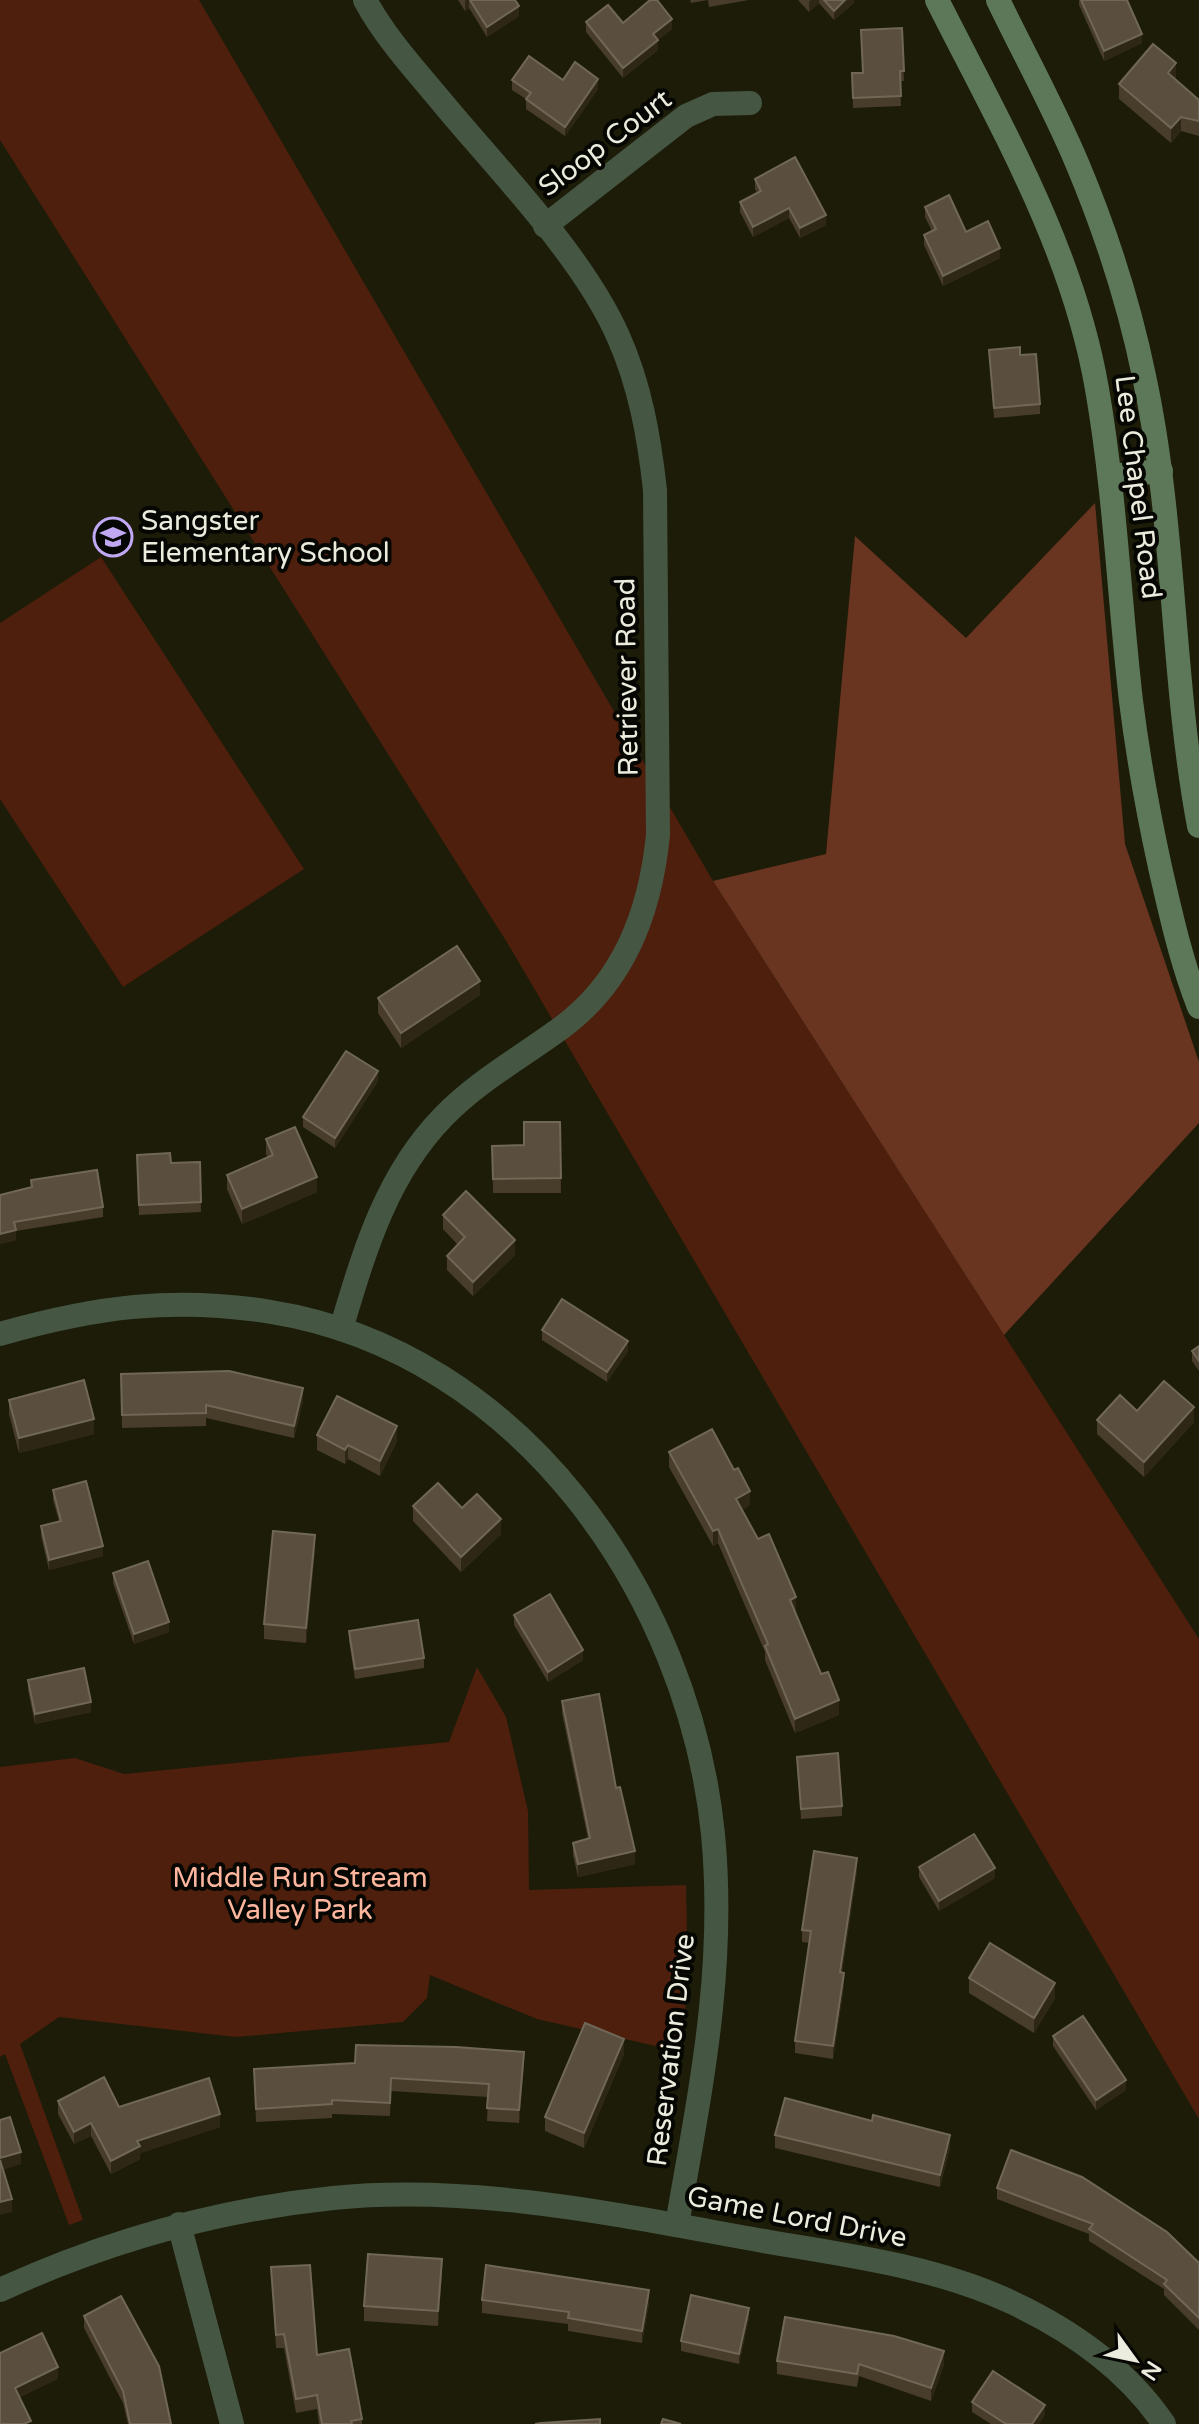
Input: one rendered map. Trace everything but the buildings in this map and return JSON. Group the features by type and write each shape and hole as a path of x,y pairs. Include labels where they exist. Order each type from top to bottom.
{"main road":[{"name":"Lee Chapel Road","path":"937,0 1011,145 1077,304 1097,386 1111,476 1131,701 1146,805 1172,926 1199,1007"},
{"name":"Lee Chapel Road","path":"998,0 1076,161 1110,249 1145,377 1161,471 1180,693 1199,826"},
{"path":"1111,476 1161,471"}],"street":[{"name":"Retriever Road","path":"341,1329 379,1212 412,1155 441,1119 471,1090 556,1032 594,998 617,968 633,939 654,877 658,819 655,490 650,443 637,387 617,335 590,285 390,39 365,0"},
{"name":"Sloop Court","path":"545,226 676,122 713,104 750,103"},
{"name":"Reservation Drive","path":"0,1334 99,1309 188,1304 274,1312 341,1329 405,1356 441,1377 514,1431 580,1500 632,1580 676,1676 692,1729 712,1830 718,1934 710,2030 677,2225"},
{"name":"Game Lord Drive","path":"0,2290 122,2242 179,2224 272,2205 411,2195 525,2202 677,2225 888,2263 943,2277 1009,2301 1051,2322 1094,2350 1138,2391 1164,2424"},
{"path":"179,2224 232,2424"}],"green space":[{"path":"0,0 199,0 713,881 1199,1639 1199,2119 508,944 0,140"},
{"path":"101,557 304,869 123,987 0,799 0,623"},
{"name":"Middle Run Stream Valley Park","path":"477,1667 506,1717 528,1811 529,1890 686,1885 688,1974 682,2052 537,2019 430,1975 427,1998 403,2022 236,2037 59,2017 20,2044 83,2220 69,2225 5,2054 0,2057 0,1767 75,1758 124,1774 449,1742"}],"shaded area":[{"path":"1095,503 1125,844 1199,1062 1199,1123 1004,1335 713,881 826,854 855,536 966,638"}],"place":[{"name":"Sangster Elementary School","path":"113,537"}]}
